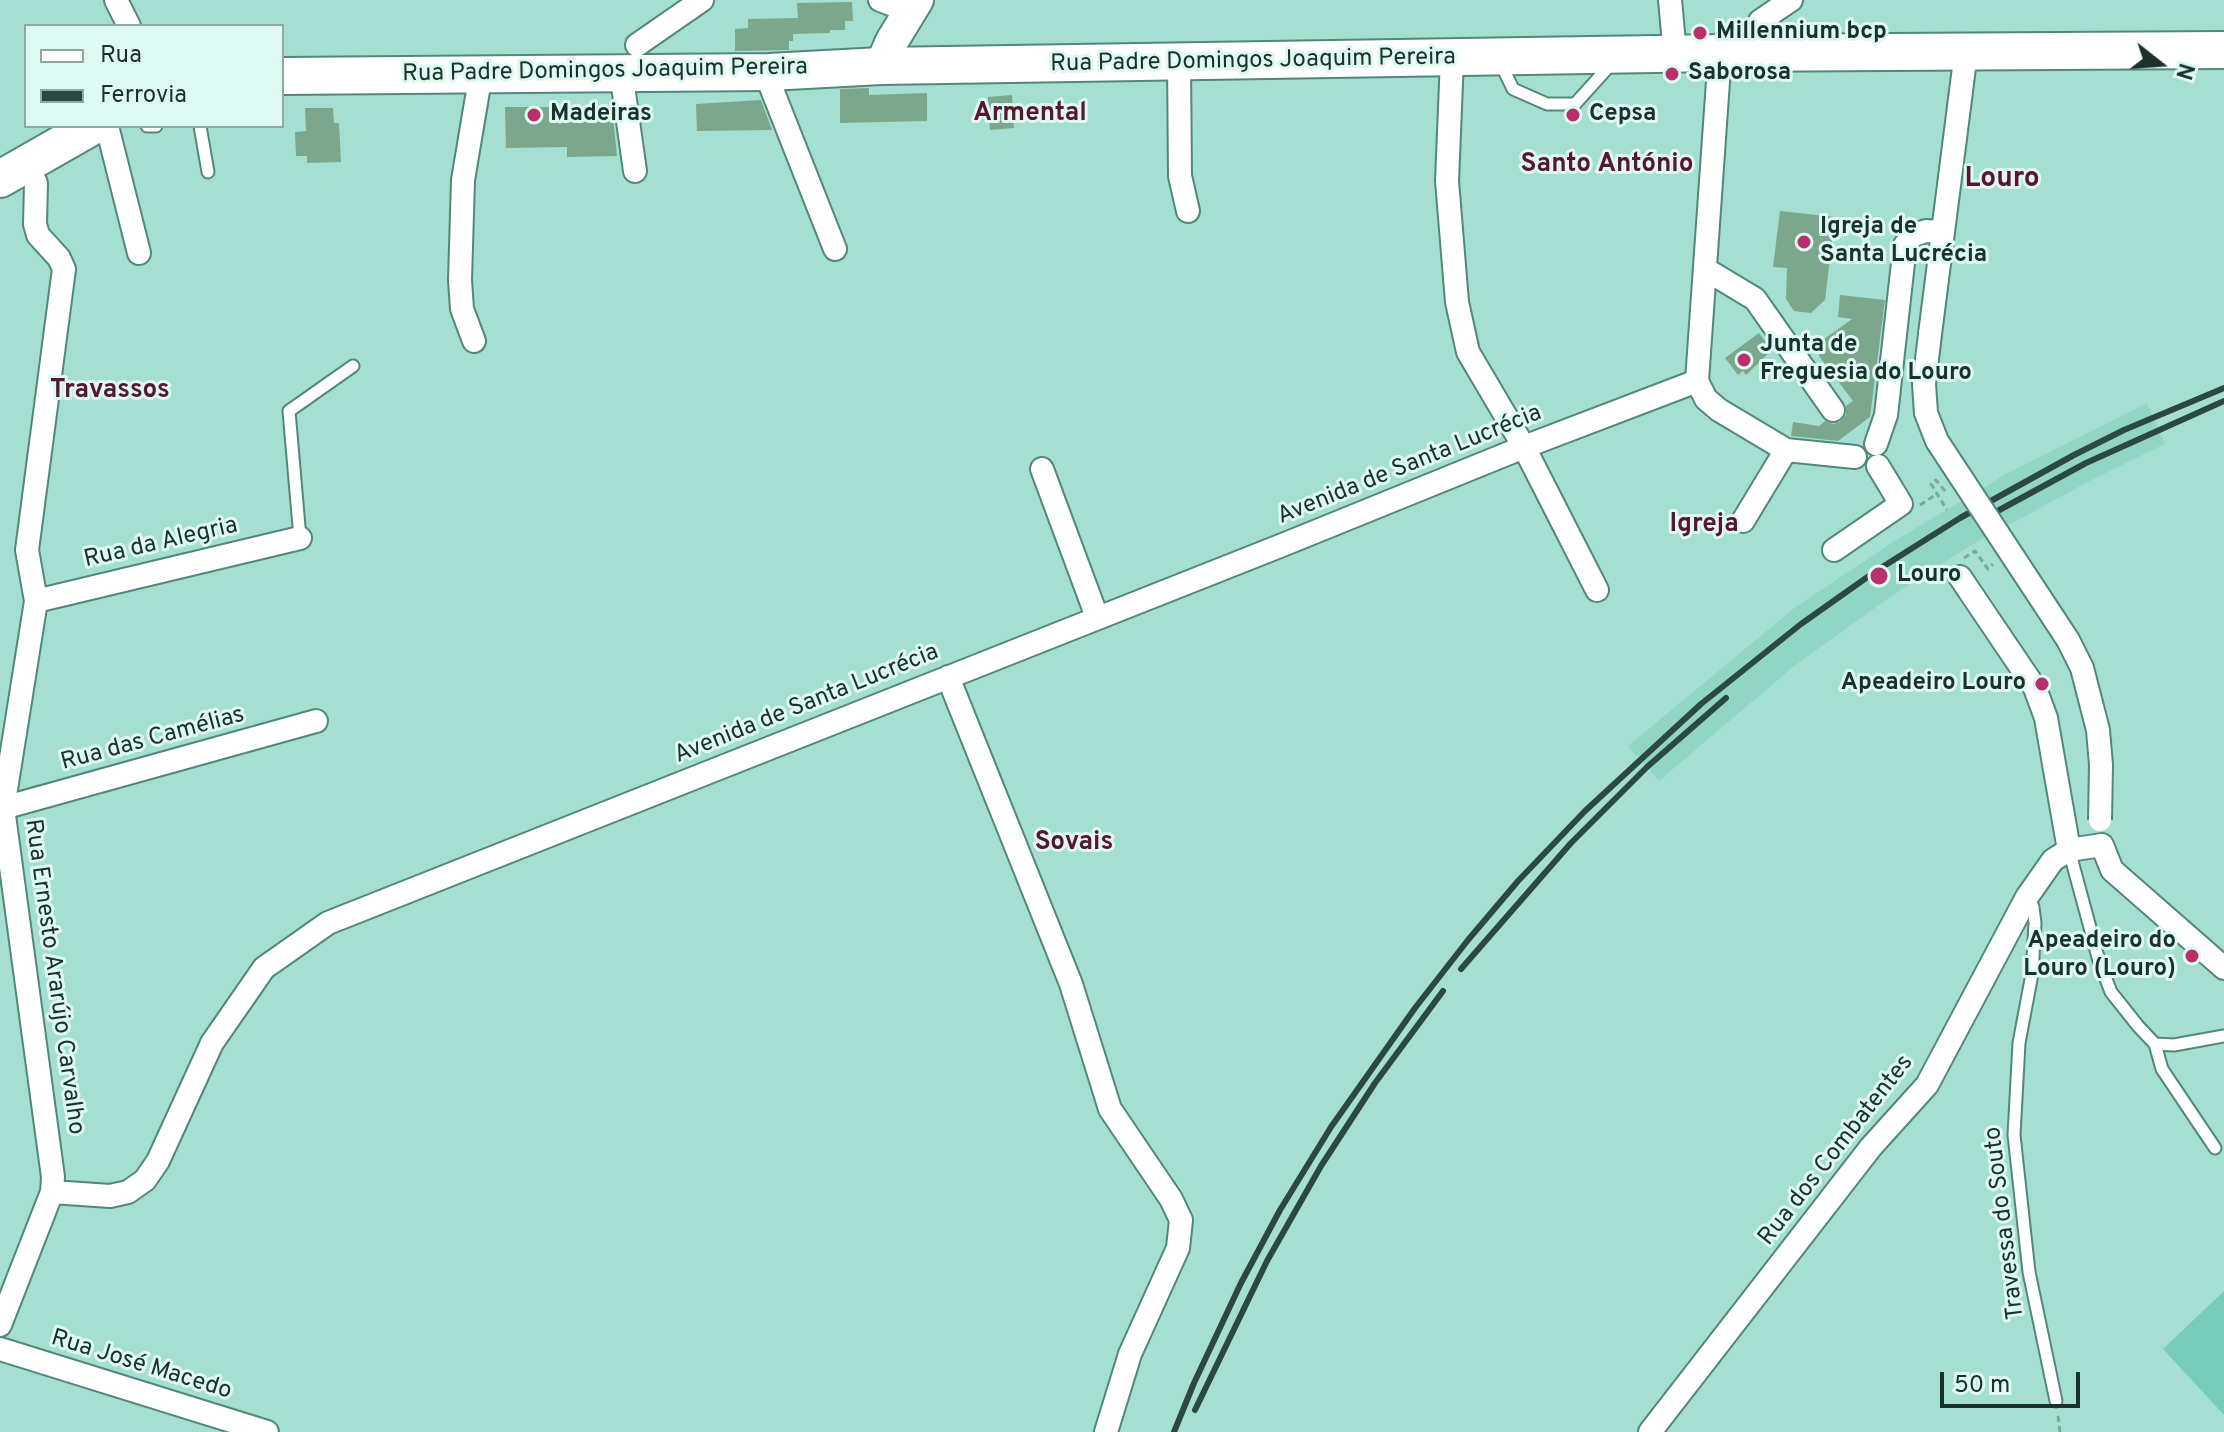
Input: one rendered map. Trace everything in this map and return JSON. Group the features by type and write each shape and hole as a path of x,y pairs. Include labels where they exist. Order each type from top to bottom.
{"main road":[{"path":"881,66 892,41 914,6"},
{"path":"914,6 922,66"},
{"name":"Rua Padre Domingos Joaquim Pereira","path":"284,76 477,73 629,58 769,72 881,66 1734,53 2224,50"},
{"path":"13,171 89,128"}],"street":[{"path":"116,0 128,24"},
{"path":"635,171 629,58 702,0"},
{"path":"880,0 914,6"},
{"path":"1670,0 1675,54"},
{"path":"1791,0 1760,21 1734,53 1705,269 1697,381 1706,399 1719,410 1786,450 1855,457 1861,445 1870,442 1901,504 1834,550"},
{"path":"1966,52 1930,334 1926,413 1937,441 2068,640 2082,668 2098,730 2102,845 2112,870 2224,968"},
{"path":"1452,59 1447,181 1457,302 1468,352 1524,447 1597,590"},
{"path":"1179,62 1180,176 1188,211"},
{"path":"769,72 771,87 835,249"},
{"path":"474,341 462,309 460,280 463,180 478,91 477,73"},
{"path":"108,128 139,253"},
{"name":"Rua Ernesto Ararújo Carvalho","path":"0,1325 52,1192 52,1164 3,808 36,601 27,550 64,269 59,258 38,235 35,224 36,183 13,171"},
{"path":"1877,455 1886,415 1905,245 1912,236 1926,231 1943,232"},
{"path":"1705,269 1755,299 1833,410"},
{"name":"Avenida de Santa Lucrécia","path":"52,1192 110,1196 128,1192 145,1180 158,1161 212,1043 264,968 328,923 1697,381"},
{"path":"1743,521 1786,450"},
{"path":"1042,469 1097,617"},
{"name":"Rua da Alegria","path":"36,601 300,538"},
{"path":"1966,586 2035,688 2046,718 2069,850 2102,845"},
{"path":"948,677 1071,984 1110,1109 1171,1199 1181,1220 1178,1248 1130,1354 1106,1432"},
{"name":"Rua das Camélias","path":"3,808 316,721"},
{"name":"Rua dos Combatentes","path":"1650,1432 1871,1147 1927,1085 2027,897 2053,860 2069,850"},
{"name":"Rua José Macedo","path":"0,1349 267,1432"}],"lane":[{"path":"1498,58 1513,89 1547,104 1575,104 1619,56"},
{"path":"200,128 208,172"},
{"path":"300,538 289,411 353,366"},
{"path":"2069,850 2099,961 2111,992 2155,1044 2162,1069 2215,1148"},
{"name":"Travessa do Souto","path":"2027,897 2033,907 2035,923 2032,974 2019,1043 2014,1135 2029,1272 2056,1401"},
{"path":"2155,1044 2174,1045 2224,1036"}],"path":[{"path":"1947,510 1931,484 1936,480 1944,492 1950,489"},
{"path":"1975,551 1988,569 1994,565 1987,556"}],"shaded area":[{"path":"2147,403 2165,444 1970,546 1890,597 1794,666 1659,781 1628,746 1793,609 1893,542 2006,474"},
{"path":"2224,1291 2224,1415 2163,1349"}],"building":[{"path":"852,2 853,21 845,21 845,30 793,34 789,50 735,51 735,29 748,28 748,19 798,18 797,3"},
{"path":"869,88 869,95 927,93 927,121 840,123 840,89"},
{"path":"1012,95 1014,128 990,130 988,97"},
{"path":"761,100 772,130 697,131 696,104"},
{"path":"505,107 612,107 617,156 567,157 567,147 506,148"},
{"path":"305,108 333,108 334,123 339,123 341,162 307,163 307,156 296,156 295,132 306,131"},
{"name":"Igreja de Santa Lucrécia","path":"1780,211 1835,217 1825,300 1811,313 1794,311 1786,299 1787,268 1773,267"},
{"path":"1840,295 1885,300 1870,417 1838,441 1791,436 1793,422 1819,426 1825,421 1833,424 1840,422 1846,415 1846,406 1853,401 1819,356 1820,342 1852,319 1838,317"},
{"path":"1759,333 1772,350 1746,375 1743,371 1738,375 1725,358"}],"railway":[{"path":"1174,1432 1241,1283 1280,1210 1331,1127 1415,1008 1468,940 1518,881 1585,811 1701,704 1801,624 1876,571 1960,518 2074,455 2124,430 2224,388"},
{"path":"1992,514 2086,463 2224,401"},
{"path":"1461,969 1571,843 1647,767 1726,698"},
{"path":"1195,1410 1267,1261 1321,1166 1375,1083 1443,991"}],"place":[{"name":"Millennium bcp","path":"1700,33"},
{"name":"Saborosa","path":"1672,74"},
{"name":"Madeiras","path":"534,115"},
{"name":"Cepsa","path":"1573,115"},
{"name":"Igreja de Santa Lucrécia","path":"1804,242"},
{"name":"Junta de Freguesia do Louro","path":"1744,360"},
{"name":"Louro","path":"1879,576"},
{"name":"Apeadeiro Louro","path":"2042,684"},
{"name":"Apeadeiro do Louro (Louro)","path":"2192,956"}],"district":[{"name":"Armental","path":"1030,115"},
{"name":"Santo António","path":"1607,166"},
{"name":"Louro","path":"2002,180"},
{"name":"Travassos","path":"110,392"},
{"name":"Igreja","path":"1704,526"},
{"name":"Sovais","path":"1074,844"}]}
